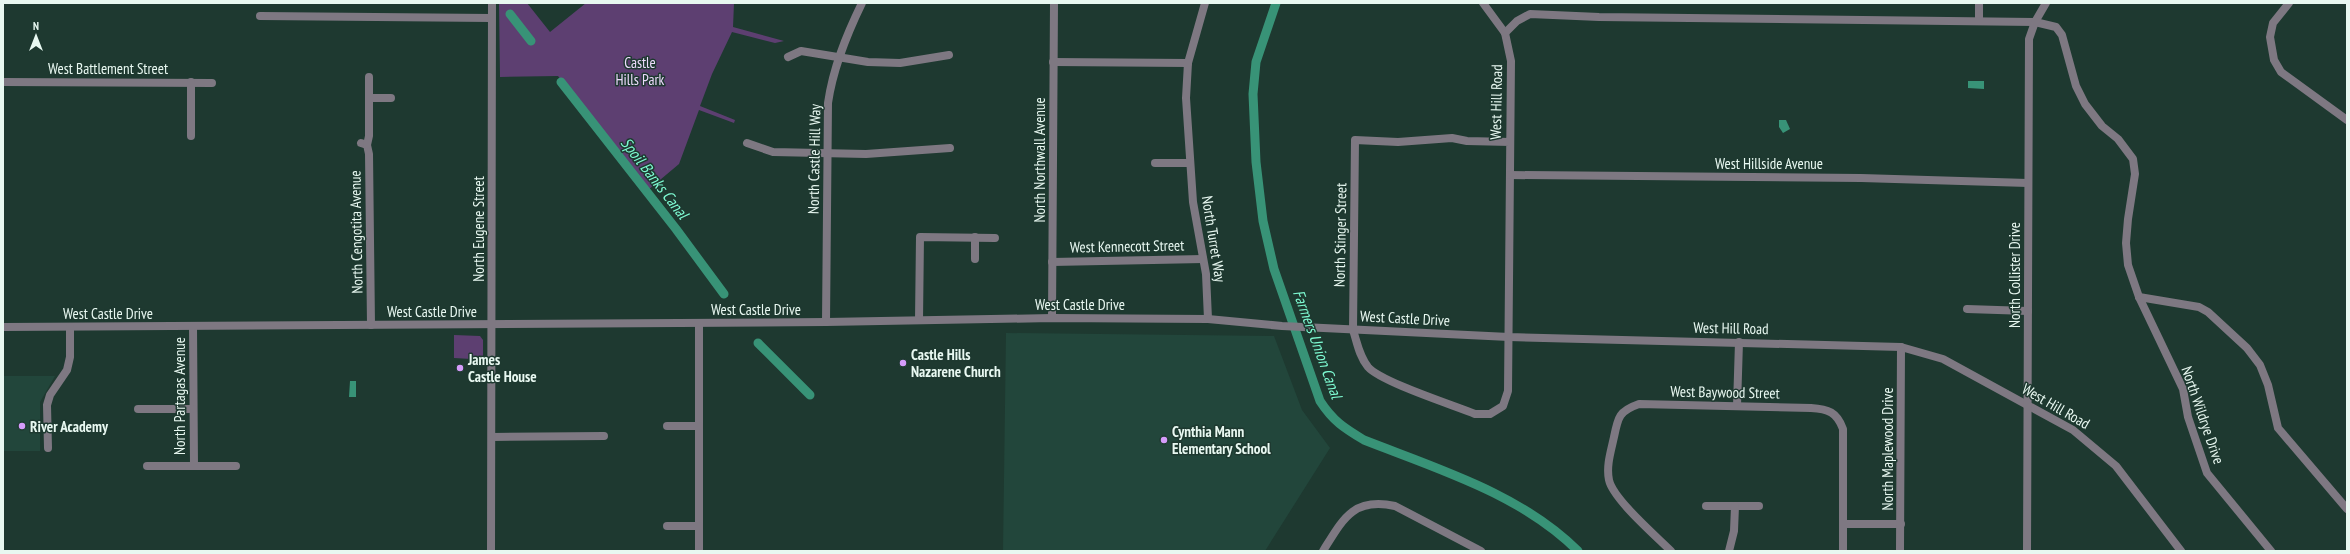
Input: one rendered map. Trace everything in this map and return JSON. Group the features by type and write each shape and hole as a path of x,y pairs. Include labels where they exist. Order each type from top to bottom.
{"street":[{"name":"North Eugene Street","path":"492,3 492,551"},
{"name":"North Castle Hill Way","path":"826,322 828,103 831,81 839,57 862,3"},
{"name":"North Northwall Avenue","path":"1052,318 1054,3"},
{"name":"North Turret Way","path":"1205,3 1188,63 1186,98 1193,202 1208,288 1208,319"},
{"name":"West Hill Road","path":"1483,3 1505,33 1511,61 1509,337 1901,347 1943,359 2028,407 2073,430 2099,450 2116,466 2181,551"},
{"path":"1979,3 1979,21"},
{"name":"North Collister Drive","path":"2027,551 2029,39 2035,22 2046,3"},
{"path":"2289,3 2273,23 2270,37 2274,60 2281,72 2347,120"},
{"name":"North Wildrye Drive","path":"1505,33 1517,20 1530,14 1599,17 2035,22 2056,27 2062,35 2076,86 2085,104 2102,126 2118,139 2132,159 2135,174 2126,243 2128,265 2139,297 2182,389 2188,417 2207,473 2271,551"},
{"path":"260,16 491,18"},
{"path":"788,57 801,51 868,62 900,63 949,55"},
{"path":"1053,62 1188,63"},
{"name":"North Cengotita Avenue","path":"369,77 369,136 364,144 369,154 371,325"},
{"name":"West Battlement Street","path":"3,82 212,83"},
{"path":"191,82 191,136"},
{"path":"369,98 391,98"},
{"name":"North Stinger Street","path":"1509,337 1508,391 1503,406 1490,414 1475,414 1382,377 1368,367 1360,353 1353,330 1355,140 1398,142 1452,138 1467,141 1510,142"},
{"path":"747,143 773,152 828,151 906,153 950,148"},
{"path":"1155,163 1190,163"},
{"name":"West Hillside Avenue","path":"1510,175 1861,178 2028,183"},
{"path":"919,320 920,237 995,238"},
{"path":"975,237 975,258"},
{"name":"West Kennecott Street","path":"1052,262 1203,259"},
{"path":"2139,297 2199,307 2208,312 2247,348 2260,364 2268,385 2278,428 2347,509"},
{"path":"1967,309 2028,311"},
{"name":"West Castle Drive","path":"3,326 492,325 1052,318 1208,319 1282,326 1509,337"},
{"path":"699,323 699,551"},
{"name":"North Partagas Avenue","path":"193,326 194,466"},
{"path":"48,448 48,405 50,395 67,370 70,356 70,327"},
{"path":"1737,406 1739,342"},
{"name":"North Maplewood Drive","path":"1900,551 1901,347"},
{"name":"West Baywood Street","path":"1671,551 1618,497 1609,480 1609,460 1618,417 1627,408 1639,404 1824,409 1833,412 1840,420 1843,429 1843,524"},
{"path":"138,409 193,409"},
{"path":"667,426 699,426"},
{"path":"492,437 604,436"},
{"path":"147,466 236,466"},
{"path":"1323,551 1342,521 1352,511 1366,504 1380,503 1395,506 1482,551"},
{"path":"1706,506 1759,506"},
{"path":"1729,551 1734,531 1735,506"},
{"path":"1843,551 1843,524 1900,524"},
{"path":"667,526 699,526"},
{"path":"2173,540 2173,551"}],"shaded area":[{"path":"1968,81 1984,81 1984,89 1968,88"},
{"path":"1779,120 1786,120 1790,129 1783,133 1779,127"},
{"name":"Cynthia Mann Elementary School","path":"1006,333 1274,336 1302,410 1330,448 1265,551 1003,551"},
{"name":"River Academy","path":"3,376 55,376 40,402 40,451 3,451"},
{"path":"350,381 356,381 356,397 349,397"}],"green space":[{"name":"Castle Hills Park","path":"499,3 527,3 550,32 586,3 734,3 733,27 784,41 775,43 732,32 712,74 700,106 735,120 734,123 699,110 679,164 648,190 558,76 500,77"},
{"path":"454,335 480,336 483,340 483,365 473,365 471,359 454,358"}],"waterway":[{"name":"Farmers Union Canal","path":"1276,3 1256,62 1253,94 1256,162 1263,221 1274,269 1320,401 1339,424 1364,440 1449,473 1505,498 1555,531 1578,551"},
{"path":"510,14 531,41"},
{"name":"Spoil Banks Canal","path":"561,82 676,229 724,294"},
{"path":"758,343 810,395"}],"place":[{"name":"Castle Hills Nazarene Church","path":"903,363"},
{"name":"James Castle House","path":"460,368"},
{"name":"River Academy","path":"22,426"},
{"name":"Cynthia Mann Elementary School","path":"1164,440"}]}
